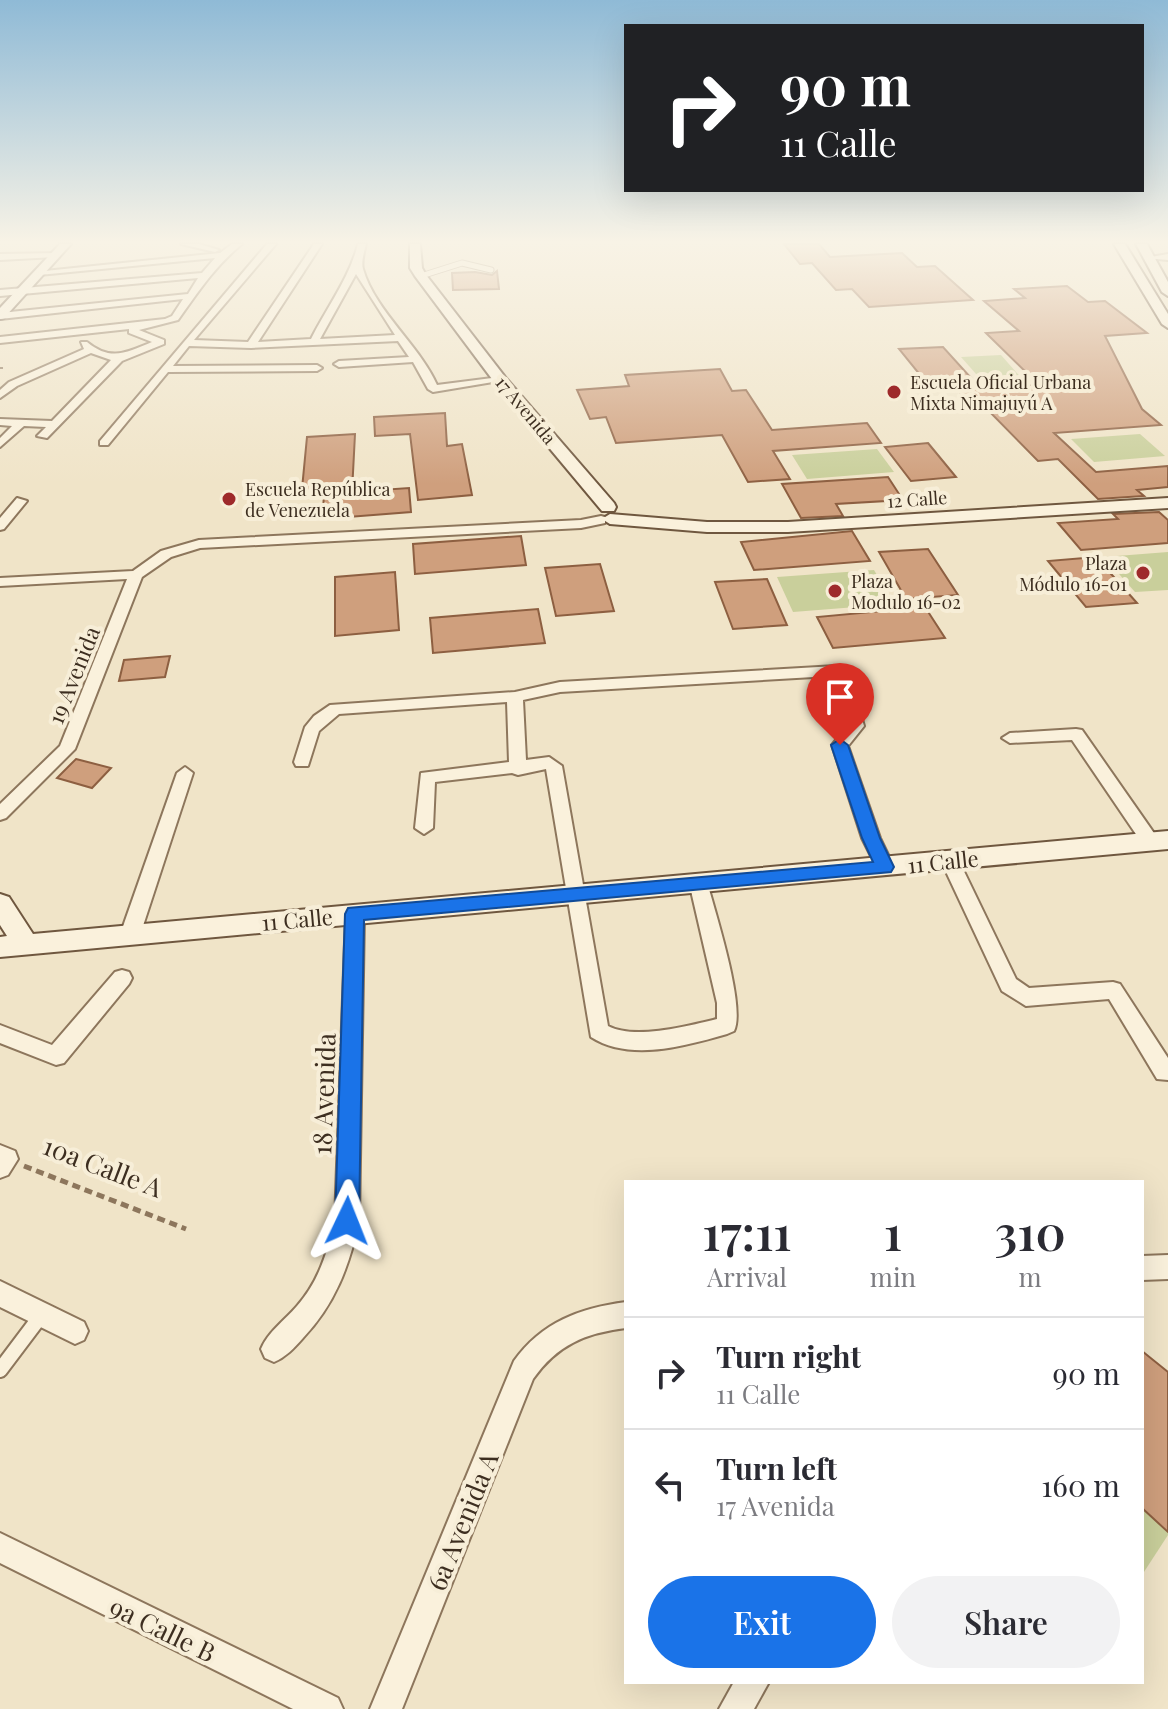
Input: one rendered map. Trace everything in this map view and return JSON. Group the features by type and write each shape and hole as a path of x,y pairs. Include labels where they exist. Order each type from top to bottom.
{"street":[{"path":"0,340 143,324"},
{"path":"43,436 118,359 161,342 132,331 143,324"},
{"path":"104,443 203,324"},
{"path":"251,345 265,324"},
{"path":"314,342 323,324"},
{"path":"391,324 417,359 433,389 500,380"},
{"name":"17 Avenida","path":"457,324 602,510"},
{"path":"68,332 91,350 118,359"},
{"path":"187,343 251,345 401,338"},
{"path":"0,395 13,384 91,350"},
{"path":"339,364 417,359"},
{"path":"167,369 317,368"},
{"path":"0,422 55,424"},
{"path":"0,444 21,423"},
{"path":"0,526 21,501"},
{"name":"12 Calle","path":"136,575 166,554 199,544 559,525 602,510 668,523 732,528 1168,503"},
{"path":"0,582 136,575"},
{"name":"19 Avenida","path":"0,814 67,749 136,575"},
{"path":"302,762 310,728 319,718 336,709 515,697 560,687 836,671 844,685 856,726 840,745 871,838 885,867"},
{"path":"515,697 518,769"},
{"path":"1010,738 1076,734 1159,840"},
{"path":"424,828 426,778 549,763 554,766 598,1031 604,1037 628,1041 721,1026 729,1020 698,882"},
{"path":"130,935 185,773"},
{"name":"11 Calle","path":"0,947 1159,840"},
{"path":"950,861 1009,985 1018,994 1026,997 1113,990 1165,1072"},
{"path":"0,904 27,945"},
{"name":"18 Avenida","path":"274,1349 311,1312 328,1288 338,1267 347,1221 355,914"},
{"path":"0,1034 56,1056 122,978"},
{"path":"1144,1268 1168,1267"},
{"path":"0,1294 75,1331"},
{"name":"6a Avenida A","path":"386,1709 523,1370 548,1340 580,1322 624,1315"},
{"name":"9a Calle B","path":"0,1548 327,1709"},
{"path":"735,1709 752,1684"}],"lane":[{"path":"0,1370 42,1314"}],"path":[{"name":"10a Calle A","path":"2,1161 186,1229"}],"green space":[{"path":"1001,355 1025,382 984,383 961,357"},
{"path":"1140,434 1165,456 1094,462 1071,439"},
{"path":"877,449 894,472 807,479 792,455"},
{"name":"Plaza Módulo 16-01","path":"1168,552 1168,590 1135,592 1104,557"},
{"name":"Plaza Modulo 16-02","path":"874,570 894,604 793,612 777,577"},
{"path":"1144,1498 1168,1521 1168,1535 1144,1572"}],"building":[{"path":"1011,324 1135,324 1147,333 1105,336 1142,409 1161,425 1054,433 1096,472 1168,466 1168,487 1137,490 1144,496 1098,499 1058,459 1038,461 985,407 974,408 953,385 929,386 899,349 943,347 981,389 1039,385 986,333 1019,331"},
{"path":"720,369 732,391 746,390 772,430 867,423 881,443 773,451 790,479 748,482 722,435 616,443 606,417 590,419 577,390 629,386 625,375"},
{"path":"445,413 447,446 462,444 472,495 418,500 410,434 375,436 374,417"},
{"path":"355,434 352,492 409,488 411,512 323,519 324,487 302,489 307,437"},
{"path":"928,443 956,477 911,481 885,447"},
{"path":"888,477 903,500 836,504 843,516 801,518 782,484"},
{"path":"1159,512 1168,520 1168,543 1081,550 1058,523 1118,519 1113,514"},
{"path":"852,531 870,561 754,570 741,542"},
{"path":"521,536 526,565 415,574 413,544"},
{"path":"928,549 958,595 906,599 879,552"},
{"path":"1096,557 1137,603 1086,607 1048,561"},
{"path":"600,564 614,611 556,616 545,568"},
{"path":"395,572 399,630 335,636 335,577"},
{"path":"767,579 787,625 733,629 715,582"},
{"path":"925,607 945,638 833,648 817,617"},
{"path":"538,609 545,643 433,653 430,618"},
{"path":"170,656 165,677 119,681 124,660"},
{"path":"76,759 111,768 92,788 57,778"},
{"path":"1144,1353 1168,1372 1168,1532 1144,1510"}],"place":[{"name":"Escuela Oficial Urbana Mixta Nimajuyú A","path":"894,392"},
{"name":"Escuela República de Venezuela","path":"229,499"},
{"name":"Plaza Módulo 16-01","path":"1143,573"},
{"name":"Plaza Modulo 16-02","path":"835,591"}],"route":[{"path":"347,1221 355,914 885,867 871,838 840,745"}]}
